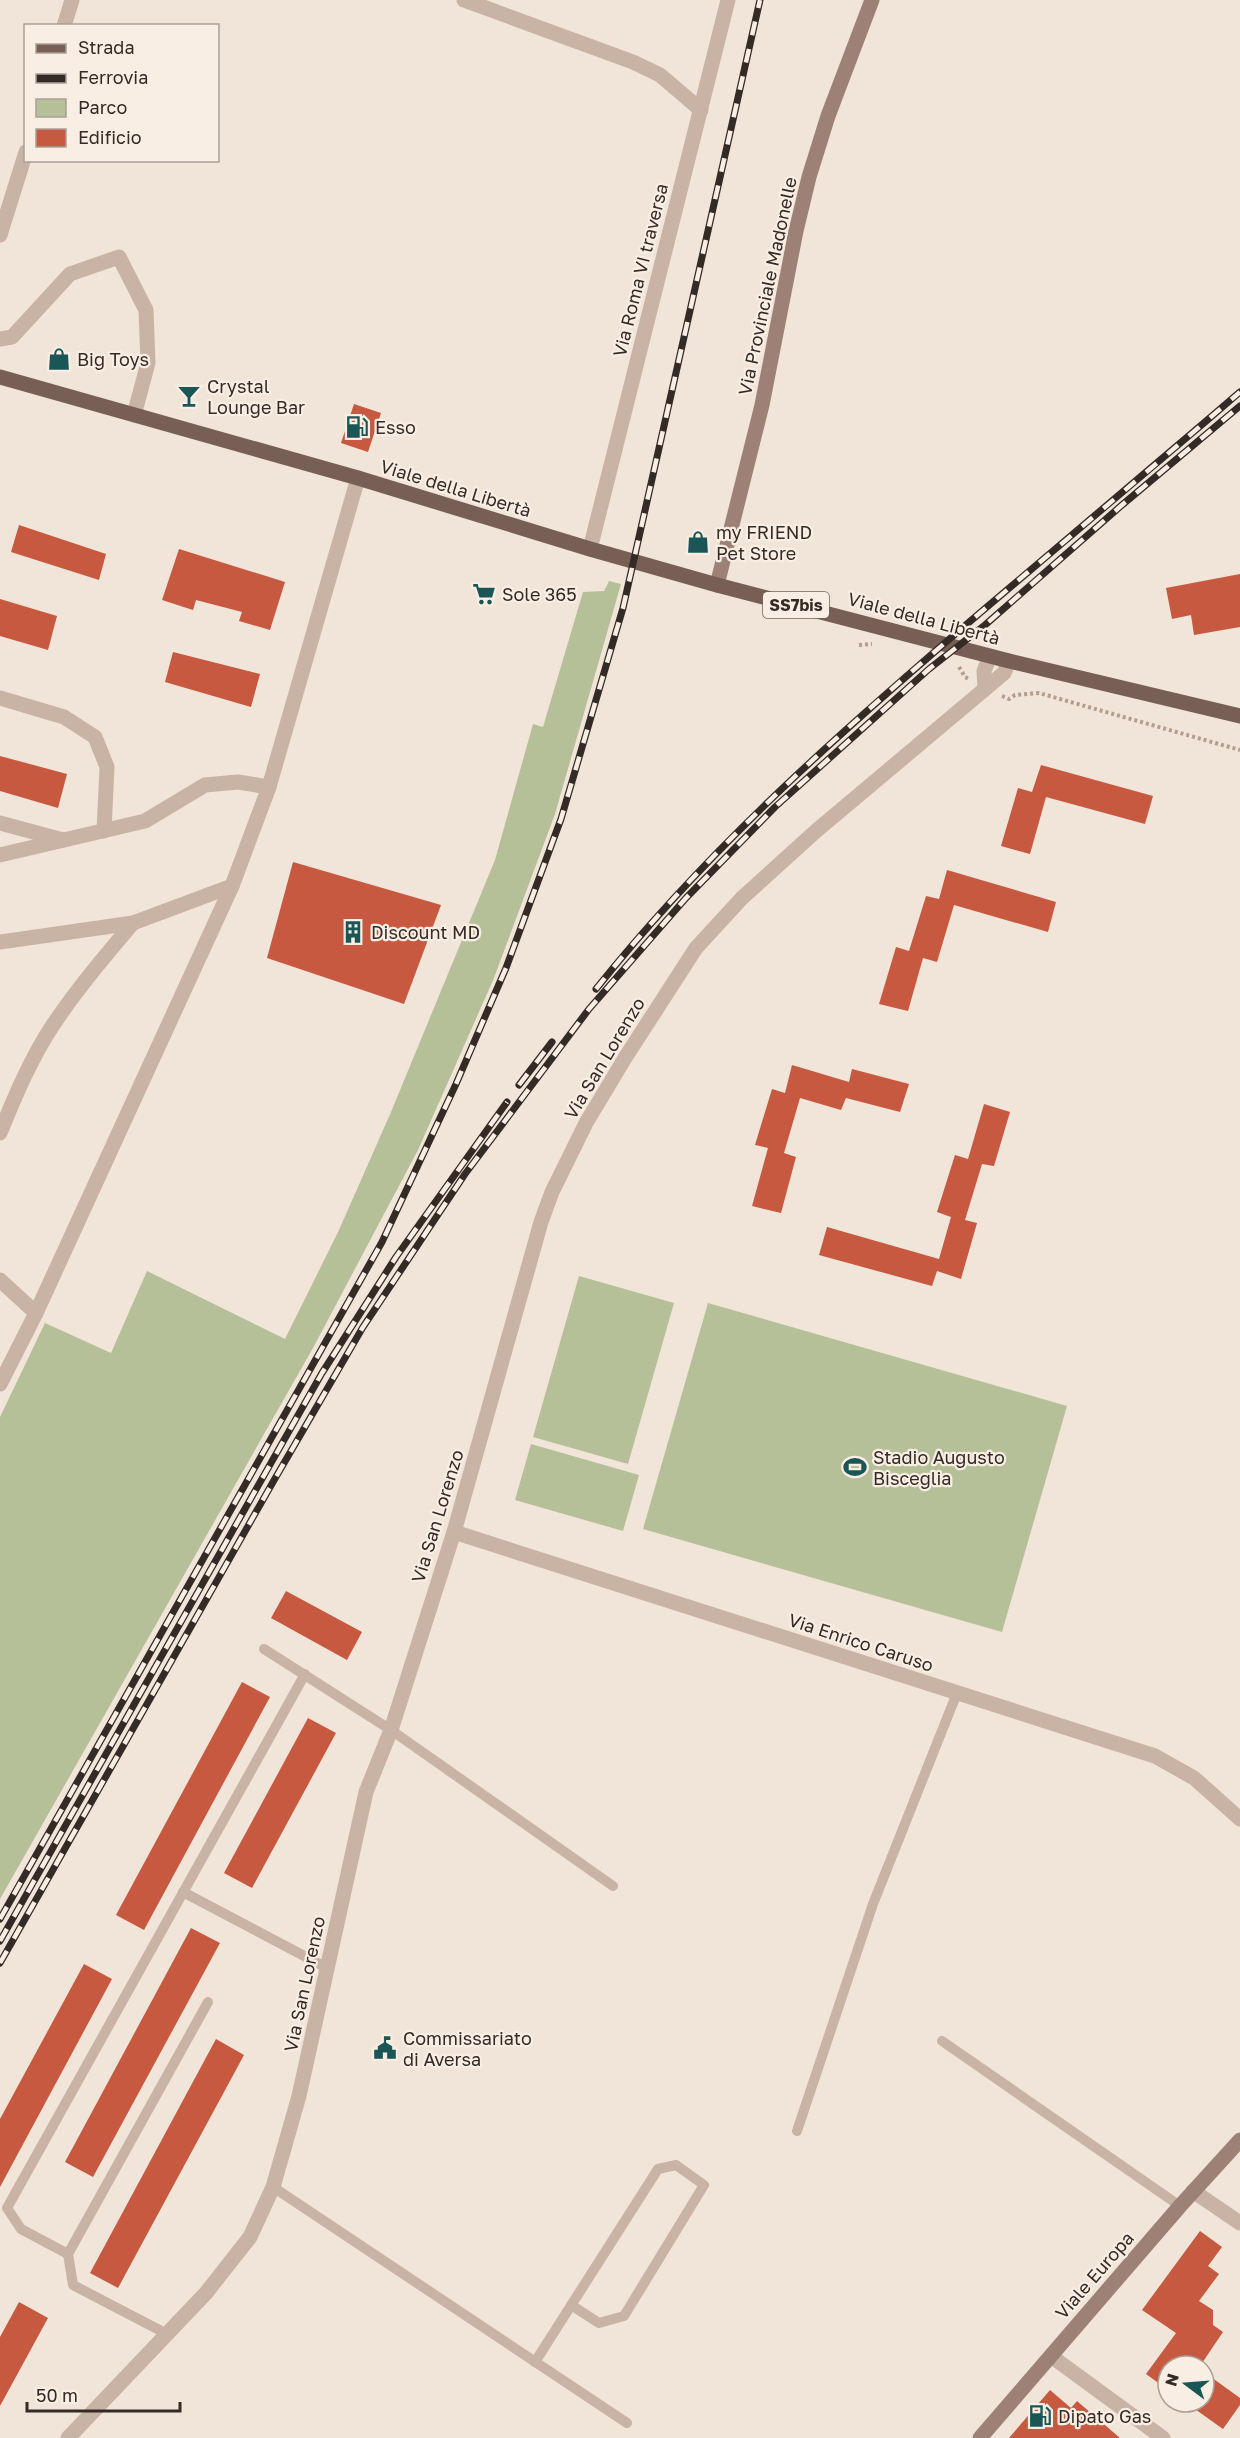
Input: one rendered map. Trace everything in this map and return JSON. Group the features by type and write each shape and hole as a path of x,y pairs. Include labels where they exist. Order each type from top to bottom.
{"main road":[{"name":"SS7bis","path":"0,377 358,478"},
{"name":"Viale della Libertà","path":"358,478 717,585 1009,661 1240,717"}],"street":[{"path":"65,24 72,0"},
{"path":"464,0 633,62 660,75 700,110"},
{"name":"Via Roma VI traversa","path":"590,549 728,0"},
{"name":"Via Provinciale Madonelle","path":"717,585 762,405 796,231 809,177 828,116 872,0"},
{"path":"0,235 24,158"},
{"path":"0,339 12,337 70,274 119,257 146,310 148,363 134,415"},
{"path":"0,1384 36,1313 232,886 269,787 358,478"},
{"path":"985,687 984,671 990,656"},
{"name":"Via San Lorenzo","path":"68,2438 206,2293 250,2237 273,2187 299,2096 366,1792 391,1730 454,1532 552,1192 586,1124 625,1058 696,948 742,898 816,831 1004,673 1009,661"},
{"path":"0,698 64,717 95,738 107,767 104,831"},
{"path":"0,855 145,821 205,785 238,782 269,787"},
{"path":"0,823 66,841"},
{"path":"0,942 133,923 232,886"},
{"path":"0,1133 15,1095 52,1026 95,966 133,923"},
{"path":"0,1280 36,1313"},
{"name":"Via Enrico Caruso","path":"454,1532 1155,1755 1194,1778 1240,1819"},
{"name":"Viale Europa","path":"980,2438 1180,2205 1240,2140"},
{"path":"1193,2192 1240,2223"},
{"path":"1051,2356 1163,2438"}],"lane":[{"path":"264,1649 391,1730 613,1886"},
{"path":"68,2254 21,2229 7,2208 305,1674"},
{"path":"796,2131 873,1904 957,1693"},
{"path":"183,1892 327,1968"},
{"path":"167,2334 73,2284 68,2254 208,2002"},
{"path":"942,2041 1180,2205"},
{"path":"536,2362 571,2305 658,2169 675,2165 704,2185 624,2316 599,2323 571,2305"},
{"path":"273,2187 627,2423"}],"path":[{"path":"985,687 1009,699 1015,695 1039,693 1240,750"}],"green space":[{"path":"609,581 621,584 555,814 494,978 418,1150 313,1348 0,1899 0,1417 45,1323 111,1353 147,1271 285,1339 339,1230 391,1112 495,860 533,724 543,727 583,592 604,591"},
{"path":"579,1276 674,1303 628,1464 533,1437"},
{"name":"Stadio Augusto Bisceglia","path":"708,1303 1067,1406 1002,1632 643,1529"},
{"path":"531,1444 639,1475 623,1531 515,1500"}],"building":[{"path":"354,404 381,413 368,452 341,443"},
{"path":"19,525 106,554 99,580 11,552"},
{"path":"179,549 285,582 270,630 239,621 242,612 196,600 193,610 162,600"},
{"path":"1240,574 1240,627 1194,635 1191,615 1172,619 1166,588"},
{"path":"0,599 57,616 48,650 0,636"},
{"path":"173,652 260,674 251,707 165,682"},
{"path":"0,756 67,774 58,808 0,791"},
{"path":"1041,765 1153,796 1145,824 1046,797 1030,854 1001,846 1018,788 1032,792"},
{"name":"Discount MD","path":"293,862 441,905 404,1004 267,958"},
{"path":"947,870 1056,902 1048,932 954,905 937,962 923,958 908,1011 879,1004 896,947 909,951 926,896 939,899"},
{"path":"792,1065 849,1082 852,1069 909,1084 900,1112 846,1098 841,1110 800,1098 784,1153 796,1157 781,1213 752,1206 768,1148 755,1145 772,1089 785,1093"},
{"path":"984,1104 1010,1112 994,1166 982,1164 965,1220 977,1223 961,1279 937,1271 932,1286 819,1255 827,1227 939,1259 951,1217 937,1212 955,1155 968,1159"},
{"path":"286,1591 362,1632 347,1660 271,1618"},
{"path":"242,1682 270,1697 144,1930 116,1915"},
{"path":"308,1718 336,1733 252,1888 224,1873"},
{"path":"191,1928 220,1943 93,2177 65,2162"},
{"path":"84,1964 112,1979 0,2187 0,2119"},
{"path":"216,2039 244,2055 118,2288 90,2273"},
{"path":"1200,2231 1222,2247 1208,2266 1219,2274 1199,2301 1213,2310 1213,2325 1223,2332 1208,2354 1161,2354 1176,2333 1142,2310"},
{"path":"19,2302 48,2318 0,2406 0,2337"},
{"path":"1156,2360 1156,2381 1146,2374"},
{"path":"1216,2381 1240,2398 1240,2405 1223,2429 1202,2414 1216,2414"},
{"path":"1050,2390 1071,2408 1077,2401 1120,2438 1009,2438"}],"railway":[{"path":"0,1919 382,1242 456,1084 506,968 561,819 623,608 760,0"},
{"path":"596,989 684,887 779,792 879,700 1240,392"},
{"path":"0,1963 363,1327 465,1174 589,1009 686,898 775,807 929,669 985,625 1240,406"},
{"path":"519,1085 552,1042"},
{"path":"0,1941 322,1373 396,1257 507,1102"}],"place":[{"name":"Big Toys","path":"59,359"},
{"name":"Crystal Lounge Bar","path":"189,396"},
{"name":"Esso","path":"357,427"},
{"name":"my FRIEND Pet Store","path":"698,542"},
{"name":"Sole 365","path":"484,594"},
{"name":"Discount MD","path":"353,932"},
{"name":"Stadio Augusto Bisceglia","path":"855,1467"},
{"name":"Commissariato di Aversa","path":"385,2048"},
{"name":"Dipato Gas","path":"1040,2416"}]}
